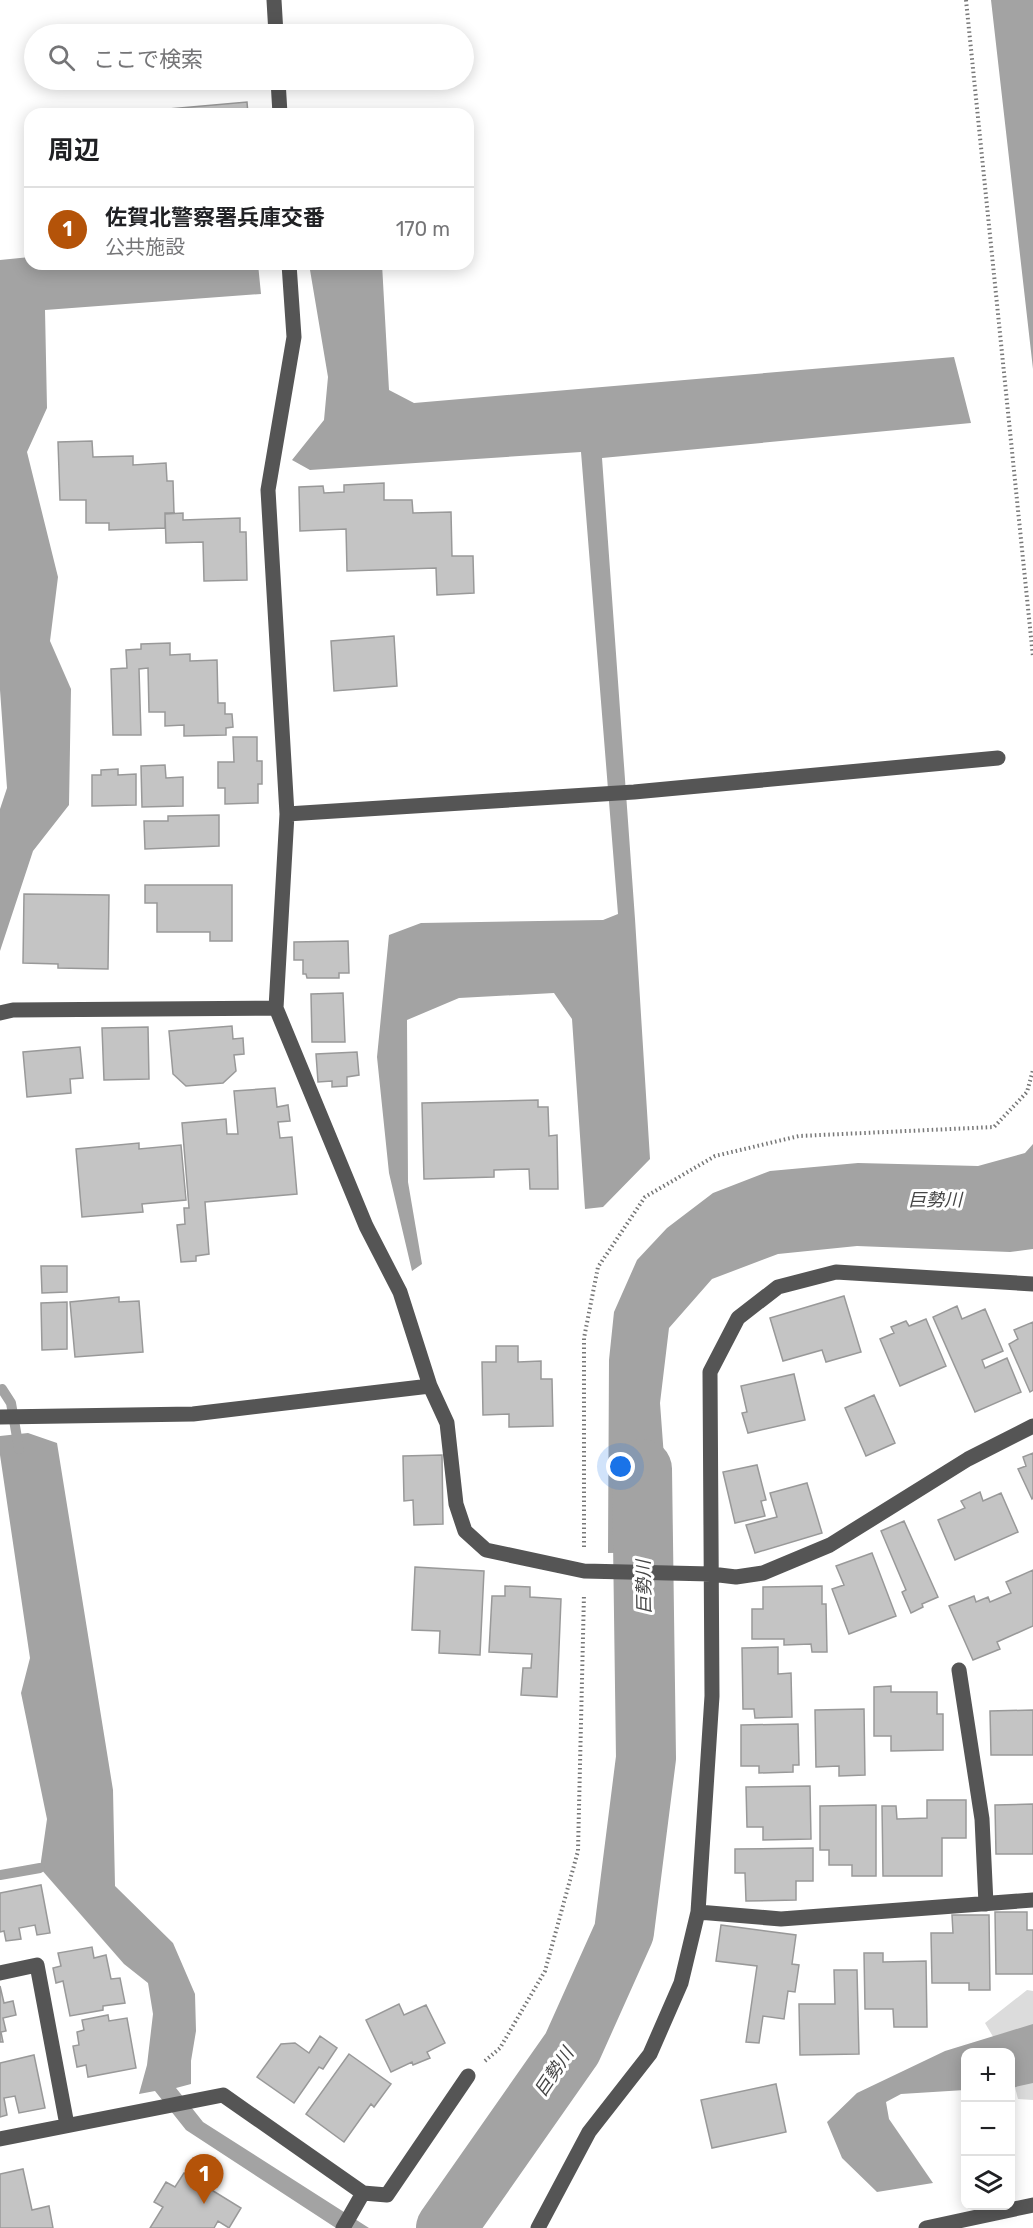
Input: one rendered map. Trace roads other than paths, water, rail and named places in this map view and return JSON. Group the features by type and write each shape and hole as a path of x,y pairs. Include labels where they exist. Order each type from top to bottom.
{"street":[{"path":"274,0 275,24"},
{"path":"279,90 280,108"},
{"path":"289,270 294,337 268,490 287,814 276,1008 366,1226 400,1292 430,1386 447,1423 456,1504 465,1531 486,1550 584,1571 711,1574 736,1577 763,1574 830,1545 968,1459 1033,1426"},
{"path":"287,814 602,795 998,758"},
{"path":"6,1011 276,1008"},
{"path":"538,2228 589,2132 650,2054 681,1983 698,1912 712,1696 710,1372 738,1318 778,1287 836,1272 1033,1284"},
{"path":"2,1417 193,1414 430,1386"},
{"path":"959,1670 982,1819 986,1904"},
{"path":"698,1912 781,1919 1033,1900"},
{"path":"0,1973 37,1965 67,2126"},
{"path":"0,2139 223,2095 363,2193 387,2196 468,2076"},
{"path":"343,2228 363,2193"},
{"path":"926,2228 1033,2205"}],"water":[{"path":"991,0 1033,0 1033,369"},
{"path":"24,258 24,270 259,270 261,294 45,310 47,408 27,452 58,577 50,641 71,689 69,805 33,851 0,951 0,809 7,788 0,690 0,260"},
{"path":"310,270 382,270 389,390 414,403 954,357 971,423 602,458 650,1159 603,1207 585,1209 572,1019 554,993 459,998 407,1020 408,1182 422,1264 412,1271 389,1173 377,1057 389,935 421,923 603,920 618,914 581,452 310,470 292,460 324,420 328,377"},
{"path":"1033,1144 1033,1249 1010,1252 857,1246 778,1254 712,1279 669,1328 660,1403 671,1552 608,1553 609,1360 614,1312 637,1260 667,1228 713,1193 770,1171 858,1163 978,1166 1025,1153"},
{"path":"28,1433 57,1443 113,1790 115,1886 173,1943 195,1994 196,2031 191,2061 191,2084 176,2088 203,2122 369,2228 336,2228 186,2130 155,2091 139,2094 147,2065 153,2014 148,1983 124,1964 40,1868 47,1819 21,1693 30,1658 0,1455 0,1436"},
{"path":"1033,2024 1033,2083 1015,2087 1015,2048 961,2048 961,2090 901,2094 886,2102 889,2119 933,2183 877,2192 842,2158 827,2122 857,2093 945,2051"}],"waterway":[{"path":"2,1389 11,1403 19,1449"},
{"name":"巨勢川","path":"446,2228 572,2048 624,1932 646,1758 642,1469"},
{"path":"0,1875 40,1868"}],"place":[{"name":"佐賀北警察署兵庫交番","path":"204,2204"}]}
